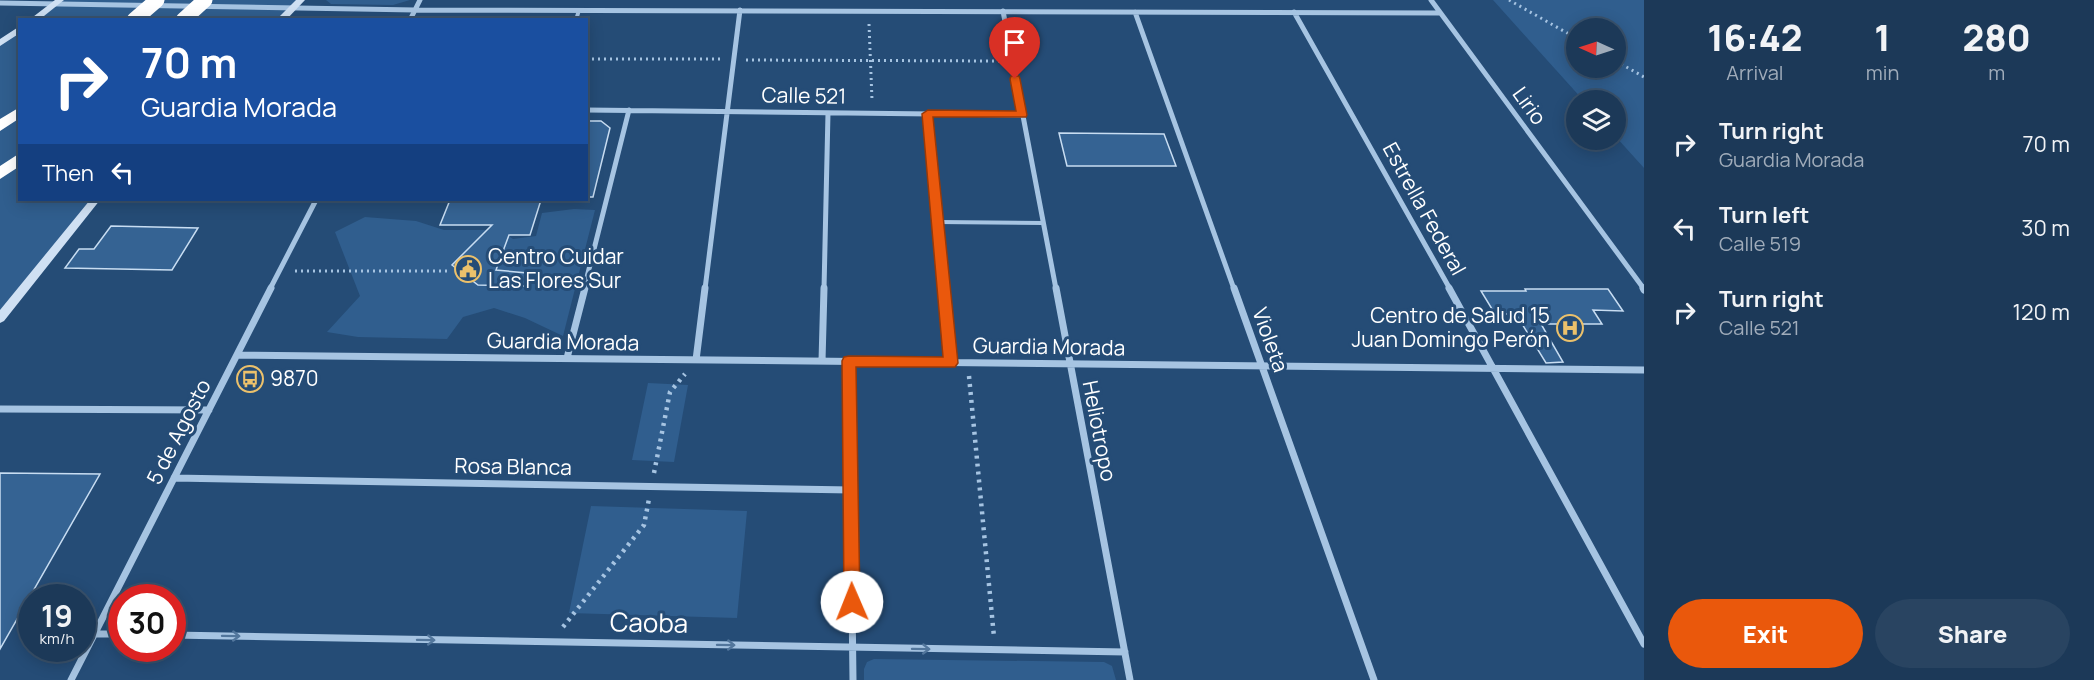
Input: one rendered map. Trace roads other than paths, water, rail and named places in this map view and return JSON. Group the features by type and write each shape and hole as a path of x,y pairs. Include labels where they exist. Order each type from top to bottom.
{"highway":[{"path":"136,18 157,0"},
{"path":"185,18 205,0"},
{"path":"0,126 18,112"},
{"path":"0,174 18,160"}],"main road":[{"path":"282,18 301,0"},
{"path":"36,18 57,2"},
{"path":"0,43 18,30"},
{"path":"0,318 94,201"}],"street":[{"path":"411,18 420,0"},
{"name":"Lirio","path":"1431,0 1644,290"},
{"path":"0,3 57,2 415,10 1440,13"},
{"path":"696,360 740,10"},
{"name":"Heliotropo","path":"1002,11 1130,680"},
{"name":"Violeta","path":"1135,12 1374,680"},
{"name":"Estrella Federal","path":"1294,12 1495,369 1644,644"},
{"name":"Calle 521","path":"588,110 1022,115"},
{"path":"567,358 629,110"},
{"path":"822,361 828,112"},
{"path":"928,114 951,363"},
{"name":"5 de Agosto","path":"96,630 315,201"},
{"name":"Guardia Morada","path":"237,355 1644,370"},
{"path":"849,361 853,680"},
{"path":"0,409 209,410"},
{"name":"Rosa Blanca","path":"174,478 850,489"},
{"name":"Caoba","path":"186,635 1125,652"},
{"name":"5 de Agosto","path":"71,680 80,662"}],"lane":[{"path":"577,18 579,10"},
{"path":"938,222 1043,223"}],"place":[{"name":"Centro Cuidar Las Flores Sur","path":"468,269"},
{"name":"Centro de Salud 15 Juan Domingo Perón","path":"1570,328"},
{"name":"9870","path":"250,379"}]}
